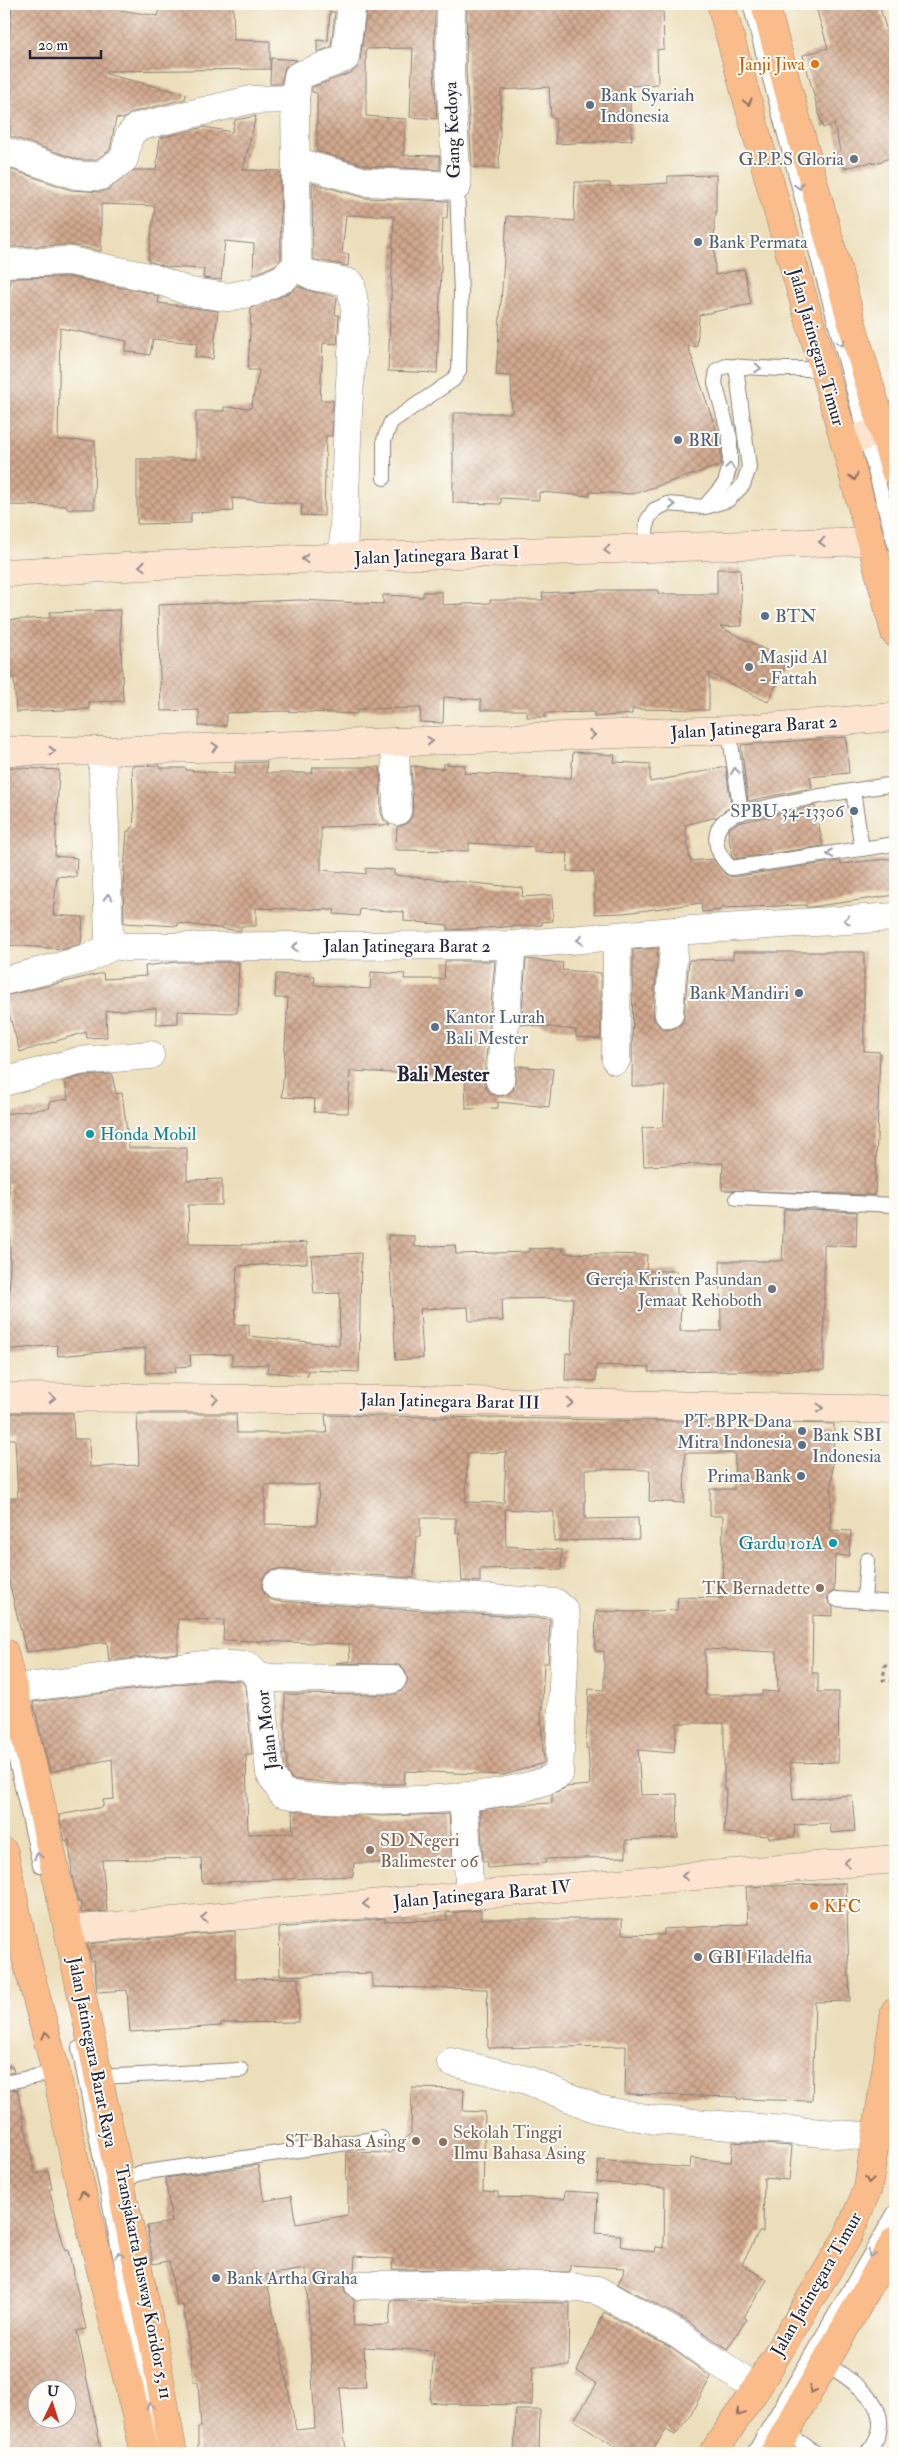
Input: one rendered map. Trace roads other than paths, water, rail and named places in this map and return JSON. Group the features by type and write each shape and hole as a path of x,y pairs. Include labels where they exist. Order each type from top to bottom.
{"main road":[{"name":"Jalan Jatinegara Timur","path":"722,4 822,368 873,433 895,471"},
{"name":"Jalan Jatinegara Timur","path":"765,4 858,345 873,433 883,543 895,633"},
{"name":"Jalan Jatinegara Barat Raya","path":"4,1652 8,1698 35,1776 153,2341 173,2453"},
{"path":"4,1852 26,1958 56,2072 76,2167 145,2453"},
{"name":"Jalan Jatinegara Timur","path":"713,2453 756,2389 848,2236 868,2188 895,2011"},
{"path":"781,2443 895,2240"}],"street":[{"path":"4,263 70,261 154,278 190,292 228,296 254,292 284,278 296,265 297,162 295,99 298,76 345,58 352,4"},
{"name":"Gang Kedoya","path":"297,162 366,182 457,186 450,71 451,4"},
{"path":"4,151 76,175 100,176 124,159 129,136 137,127 250,100 295,99"},
{"path":"296,265 306,275 344,281 351,284 353,294 355,310 347,429 343,558"},
{"name":"Jalan Jatinegara Barat I","path":"4,574 343,558 645,548 883,543"},
{"name":"Jalan Jatinegara Barat 2","path":"4,751 395,742 729,730 895,717"},
{"path":"395,742 398,811"},
{"path":"4,981 87,959 114,945 109,936 102,750"},
{"name":"Jalan Jatinegara Barat 2","path":"114,945 126,947 512,945 675,931 895,917"},
{"path":"669,1014 675,931"},
{"path":"616,1060 617,936"},
{"path":"500,1081 512,945"},
{"path":"4,1082 78,1061 150,1055"},
{"name":"Jalan Jatinegara Barat III","path":"4,1397 425,1400 895,1410"},
{"name":"Jalan Moor","path":"8,1698 212,1664 248,1666 260,1678 264,1696 270,1773 282,1793 307,1799 362,1802 463,1796 532,1786 546,1782 559,1774 566,1618 564,1610 556,1604 277,1585"},
{"path":"260,1678 392,1679"},
{"path":"463,1796 470,1894"},
{"name":"Jalan Jatinegara Barat IV","path":"68,1930 895,1859"},
{"path":"451,2062 527,2080 597,2109 655,2120 876,2137"},
{"path":"359,2285 555,2286 597,2290 679,2335 756,2389"}],"lane":[{"path":"750,4 873,433"},
{"path":"384,478 384,440 391,422 453,380 459,371 460,294 457,186"},
{"path":"645,548 647,520 654,510 667,504 705,507 728,500 739,491 749,468 736,366"},
{"path":"705,507 726,483 731,451 730,438 714,377 719,368 736,366 781,369 822,368"},
{"path":"729,730 741,813"},
{"path":"895,784 784,802 733,814 718,829 715,842 722,859 731,868 895,844"},
{"path":"853,791 862,850"},
{"path":"737,1198 895,1205"},
{"path":"864,1600 867,1560"},
{"path":"836,1598 895,1603"},
{"name":"Transjakarta Busway Koridor 5, 11","path":"8,1698 61,1955 159,2453"},
{"path":"98,2077 242,2070"},
{"path":"4,2083 56,2072"},
{"path":"119,2183 140,2173 381,2138"},
{"path":"754,2453 895,2212"},
{"path":"827,2364 857,2385 877,2407 880,2417 879,2432 868,2453"},
{"path":"781,2443 816,2453"}],"place":[{"name":"Janji Jiwa","path":"815,64"},
{"name":"Bank Syariah Indonesia","path":"590,105"},
{"name":"G.P.P.S Gloria","path":"854,159"},
{"name":"Bank Permata","path":"698,242"},
{"name":"BRI","path":"678,440"},
{"name":"BTN","path":"765,616"},
{"name":"Masjid Al - Fattah","path":"749,667"},
{"name":"SPBU 34-13306","path":"854,811"},
{"name":"Bank Mandiri","path":"799,993"},
{"name":"Kantor Lurah Bali Mester","path":"435,1027"},
{"name":"Honda Mobil","path":"90,1134"},
{"name":"Gereja Kristen Pasundan Jemaat Rehoboth","path":"772,1289"},
{"name":"PT. BPR Dana Mitra Indonesia","path":"802,1431"},
{"name":"Bank SBI Indonesia","path":"802,1445"},
{"name":"Prima Bank","path":"801,1476"},
{"name":"Gardu 101A","path":"833,1543"},
{"name":"TK Bernadette","path":"820,1588"},
{"name":"SD Negeri Balimester 06","path":"370,1850"},
{"name":"KFC","path":"814,1906"},
{"name":"GBI Filadelfia","path":"698,1957"},
{"name":"ST Bahasa Asing","path":"416,2141"},
{"name":"Sekolah Tinggi Ilmu Bahasa Asing","path":"443,2142"},
{"name":"Bank Artha Graha","path":"216,2278"}],"district":[{"name":"Bali Mester","path":"443,1074"}]}
